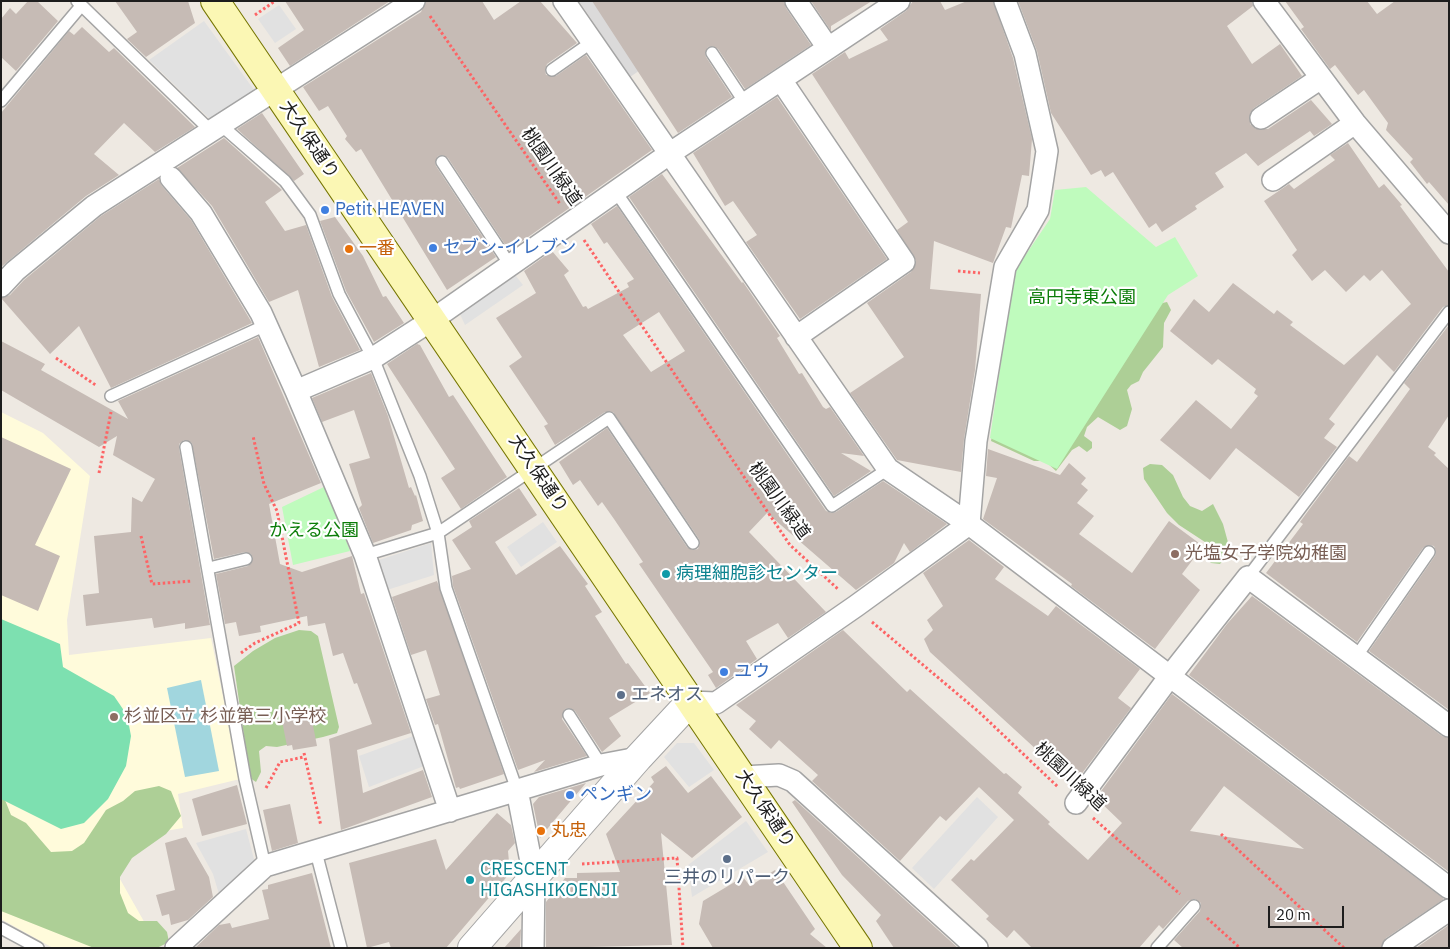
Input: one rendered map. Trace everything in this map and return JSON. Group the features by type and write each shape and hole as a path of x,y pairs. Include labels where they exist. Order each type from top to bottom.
{"main road":[{"name":"大久保通り","path":"215,1 535,469 690,702 858,948"}],"street":[{"path":"564,1 888,469 969,524 1449,888"},
{"path":"796,1 828,48"},
{"path":"296,390 373,358 432,320 669,154 899,1"},
{"path":"472,948 638,758 690,702 716,703 856,606 969,524 976,441 1003,275 1005,266 1038,210 1047,151 1025,54 1005,1"},
{"path":"1264,1 1355,124 1449,233"},
{"path":"1,286 15,271 94,206 276,91 421,7"},
{"path":"1261,118 1321,78"},
{"path":"780,80 904,262 796,338"},
{"path":"1273,180 1355,124"},
{"path":"171,178 201,213 266,325 296,390 365,555 450,811"},
{"path":"1076,803 1170,676 1248,577 1448,724"},
{"path":"176,948 265,866 321,851 601,765 638,758"},
{"path":"743,777 779,775 792,781 902,883 977,948"},
{"path":"517,790 539,871 533,948"},
{"path":"1393,948 1449,910"}],"lane":[{"path":"1,101 79,3 216,129 285,181 310,215 339,294 373,358 420,476 438,534 446,588 517,790"},
{"path":"552,70 592,42"},
{"path":"712,53 745,103"},
{"path":"442,162 510,265"},
{"path":"616,192 832,506 888,469"},
{"path":"1248,577 1449,312"},
{"path":"111,396 266,325"},
{"path":"365,555 438,534 609,418 693,543"},
{"path":"186,447 225,666 265,866"},
{"path":"1356,657 1429,552"},
{"path":"210,574 246,559"},
{"path":"569,715 601,765"},
{"path":"321,851 341,948"},
{"path":"1157,948 1194,906"},
{"path":"1,928 38,948"}],"path":[{"name":"桃園川緑道","path":"421,7 572,222 790,545 856,606 979,712 1076,803 1240,948"},
{"path":"56,358 111,396 112,408 99,473"},
{"path":"225,666 255,644 299,623 277,511 264,484 253,436"},
{"path":"142,536 152,584 210,574"},
{"path":"253,811 280,762 304,755 321,851"},
{"path":"1221,834 1344,948"},
{"path":"539,871 677,858 683,948"}],"shaded area":[{"path":"579,1 704,1 715,19 630,77"},
{"path":"279,5 296,29 275,43 258,19"},
{"path":"204,21 257,94 214,123 149,60"},
{"path":"512,271 523,285 465,325 458,310"},
{"name":"杉並区立 杉並第三小学校","path":"1,412 43,433 90,476 67,620 69,655 211,638 240,779 178,794 183,828 99,842 159,948 53,948 1,919"},
{"path":"543,522 557,542 521,567 507,547"},
{"path":"431,543 434,575 387,590 379,560"},
{"path":"416,735 424,766 369,787 359,756"},
{"path":"677,743 694,743 714,770 689,787 664,757"},
{"path":"977,797 998,817 934,889 912,868"},
{"name":"三井のリパーク","path":"746,821 768,852 692,897 688,865"},
{"path":"246,829 255,863 219,894 213,874 196,843"}],"green space":[{"name":"高円寺東公園","path":"1086,187 1156,247 1175,237 1198,276 1168,295 1057,469 990,438 1014,272 1050,219 1055,190"},
{"path":"1167,302 1171,310 1164,323 1163,347 1143,372 1139,381 1131,385 1127,390 1132,409 1127,426 1120,430 1098,417 1087,427 1084,436 1092,442 1092,448 1087,452 1079,446 1072,450 1056,471 1045,461 1034,461 991,441 994,425 1158,304"},
{"path":"1150,464 1162,465 1173,475 1183,497 1190,506 1202,511 1213,504 1223,524 1229,546 1227,555 1220,564 1211,563 1204,556 1208,544 1179,525 1167,513 1144,479 1143,468"},
{"name":"かえる公園","path":"326,486 350,551 293,565 282,507"},
{"path":"1,619 60,644 63,667 114,696 127,715 131,736 126,766 108,799 84,823 61,829 1,799"},
{"path":"299,630 311,631 318,636 339,727 337,733 323,737 277,747 266,746 259,751 261,772 256,782 250,778 234,666 253,651 275,638"},
{"path":"159,786 171,791 181,816 166,834 132,858 120,877 120,893 128,913 139,921 157,921 167,932 169,942 157,948 94,948 1,911 1,790 11,815 26,823 51,852 72,851 84,843 106,810 123,801 135,791"}],"water":[{"path":"201,680 219,771 185,777 167,688"}],"building":[{"path":"28,1 37,1 58,21 16,71 1,57 1,19 10,8 16,14"},
{"path":"115,1 188,1 195,23 146,57 127,39 137,32"},
{"path":"285,1 390,1 290,66 278,48 304,30"},
{"path":"426,1 482,1 494,20 521,1 540,1 577,43 547,64 546,75 556,76 586,55 652,150 511,249 508,249 448,158 442,155 438,156 435,162 436,166 496,257 447,290 361,149 356,152 345,139 347,136 328,106 319,111 303,87 421,12"},
{"path":"592,1 784,1 786,8 811,45 745,89 718,49 712,46 708,47 705,53 706,57 732,97 678,133"},
{"path":"811,1 872,1 831,26 831,31"},
{"path":"913,1 940,1 945,10 967,1 993,1 1013,58 1032,139 1029,176 1022,175 1011,228 1006,227 993,263 934,241 930,289 981,294 975,370 964,439 961,472 897,460 850,393 904,357 867,303 911,272 916,261 897,230 908,222 812,74 845,52 849,59 888,40 880,29 906,11"},
{"path":"1018,1 1252,1 1253,6 1227,26 1252,64 1280,44 1302,76 1254,108 1250,113 1250,124 1256,129 1268,129 1311,100 1332,124 1314,136 1310,131 1258,166 1246,153 1215,173 1224,187 1195,206 1197,209 1162,232 1156,223 1149,228 1113,172 1105,177 1101,170 1091,175 1051,113 1037,51"},
{"path":"1285,1 1367,1 1377,14 1395,1 1449,1 1449,205 1429,182 1427,184 1410,162 1413,159 1386,130 1388,123 1364,90 1358,95 1335,65 1330,69 1301,29 1304,27"},
{"path":"82,27 109,52 114,48 195,127 155,152 124,123 94,154 119,175 86,196 1,267 1,113 69,31 74,35"},
{"path":"777,97 887,259 800,319 746,242 757,235 733,201 725,206 693,153"},
{"path":"262,113 304,174 294,181 237,129"},
{"path":"224,138 282,190 265,202 285,231 306,225 332,297 360,350 319,367 298,290 269,302 212,206 177,168"},
{"path":"1348,143 1379,188 1384,184 1402,205 1400,206 1449,272 1449,305 1443,307 1394,372 1377,355 1329,419 1335,424 1324,438 1337,447 1299,497 1236,448 1210,480 1160,440 1196,400 1231,429 1258,396 1254,393 1256,389 1218,359 1212,365 1170,331 1194,299 1209,312 1233,283 1274,314 1277,310 1293,322 1290,325 1344,365 1411,304 1382,270 1370,281 1364,275 1346,292 1325,270 1312,281 1292,255 1297,250 1264,201 1289,184 1294,189 1335,160 1330,155"},
{"path":"662,174 743,282 780,336 777,338 799,374 802,373 823,407 826,409 830,407 864,456 841,453 871,471 834,496 629,197"},
{"path":"159,179 162,186 191,220 252,323 111,388 79,326 50,354 1,298 10,295 24,280 101,216"},
{"path":"617,206 826,511 836,512 883,481 947,524 910,552 904,543 894,563 856,590 767,513 749,532 826,612 788,638 778,623 746,641 757,659 716,688 708,675 713,672 639,564 643,562 614,519 602,502 598,506 580,480 573,485 559,462 607,428 687,547 693,550 698,549 699,539 613,412 605,412 555,445 544,426 548,424 509,366 522,357 496,318 536,293 524,271 552,251 569,271 564,275 583,307 586,306 588,309 629,287 627,283 634,279 607,242 604,244 591,224","holes":["659,312 685,351 651,372 623,335"]},
{"path":"335,217 363,256 383,297 386,296 404,323 374,342 346,291 320,221"},
{"path":"1449,325 1449,415 1428,447 1436,453 1434,455 1449,469 1449,710 1369,651 1435,556 1434,546 1429,545 1423,548 1357,642 1266,573 1303,524 1300,522 1349,456 1357,462 1410,389 1404,383"},
{"path":"258,337 321,483 269,504 280,564 302,572 352,556 361,594 364,593 411,733 357,750 363,793 423,770 432,797 341,830 329,739 372,724 357,683 354,684 343,653 333,656 325,623 308,626 307,616 260,626 261,632 239,636 236,622 225,624 216,574 248,566 253,558 251,554 245,552 214,559 192,443 184,440 179,444 179,448 210,625 185,629 185,623 154,628 152,618 86,626 83,595 99,593 94,536 131,532 132,497 142,502 155,479 113,455 117,436 99,447 1,390 1,341 45,364 41,370 128,419 118,401"},
{"path":"417,344 420,345 449,397 453,395 507,477 461,509 441,478 455,469 387,364"},
{"path":"371,373 388,416 409,488 411,487 416,495 423,521 412,525 411,530 373,543 359,508 362,505 349,464 370,458 354,410 322,422 312,398"},
{"path":"1,437 71,469 35,545 60,556 38,611 1,595"},
{"path":"988,449 1060,475 1069,463 1086,478 1081,484 1088,490 1077,503 1094,516 1079,534 1132,573 1169,521 1203,546 1182,574 1200,590 1155,649 1071,586 1072,584 983,519 997,478 986,476"},
{"path":"519,488 537,515 495,542 516,575 560,546 588,584 585,586 602,612 595,616 626,664 628,663 650,693 609,718 621,736 602,752 575,711 569,708 565,709 562,719 587,756 534,772 545,760 518,770 453,586 452,576 471,569 452,540 472,527 469,521"},
{"path":"969,540 1004,567 995,579 1048,616 1056,606 1140,669 1118,698 1131,708 1074,784 930,652 924,639 933,630 927,620 943,606 923,573"},
{"path":"437,581 504,774 460,789 459,787 456,788 438,724 435,725 426,699 440,695 426,650 411,655 392,597"},
{"path":"1252,596 1442,736 1449,738 1449,872 1189,675 1227,624"},
{"path":"843,630 907,692 910,689 1004,774 1006,773 1022,787 1018,793 1050,822 1048,824 1088,860 1122,823 1096,798 1172,694 1444,899 1386,938 1381,948 1183,948 1174,940 1200,911 1201,903 1195,899 1188,901 1163,929 1159,925 1139,948 1032,948 1014,930 1007,938 986,919 989,916 951,880 971,859 974,861 1014,820 979,787 946,821 940,816 900,861 812,781 818,775 779,740 771,749 749,729 756,721 736,705","holes":["1224,786 1304,849 1190,831"]},
{"path":"310,710 317,746 293,750 292,745 287,746 281,716"},
{"path":"666,766 688,793 711,776 742,817 692,858 661,833 672,945 546,948 546,902 565,878 577,878 577,873 620,872 606,834 654,782 651,777"},
{"path":"586,783 540,838 533,804 539,797"},
{"path":"237,785 247,824 202,836 192,799"},
{"path":"795,800 958,948 894,948 876,921 881,915 842,875 792,802"},
{"path":"290,804 298,843 272,851 263,810"},
{"path":"497,813 511,825 515,843 508,851 510,873 446,948 391,948 389,942 367,948 349,863 436,839 446,870"},
{"path":"186,837 209,877 213,897 188,920 171,925 169,914 162,916 156,895 175,890 165,843"},
{"path":"775,870 815,929 810,934 827,948 713,948 699,924 703,901 743,877 750,886"},
{"path":"312,873 331,948 195,948 219,925 230,923 232,928 269,919 262,890 268,889 268,885"},
{"path":"1449,925 1449,948 1416,948"},
{"path":"521,929 520,948 504,948"}],"place":[{"name":"Petit HEAVEN","path":"325,210"},
{"name":"セブン-イレブン","path":"433,248"},
{"name":"一番","path":"349,249"},
{"name":"光塩女子学院幼稚園","path":"1175,554"},
{"name":"病理細胞診センター","path":"666,574"},
{"name":"ユウ","path":"724,672"},
{"name":"エネオス","path":"621,695"},
{"name":"杉並区立 杉並第三小学校","path":"114,717"},
{"name":"ペンギン","path":"570,795"},
{"name":"丸忠","path":"541,831"},
{"name":"三井のリパーク","path":"727,859"},
{"name":"CRESCENT HIGASHIKOENJI","path":"470,880"}]}
